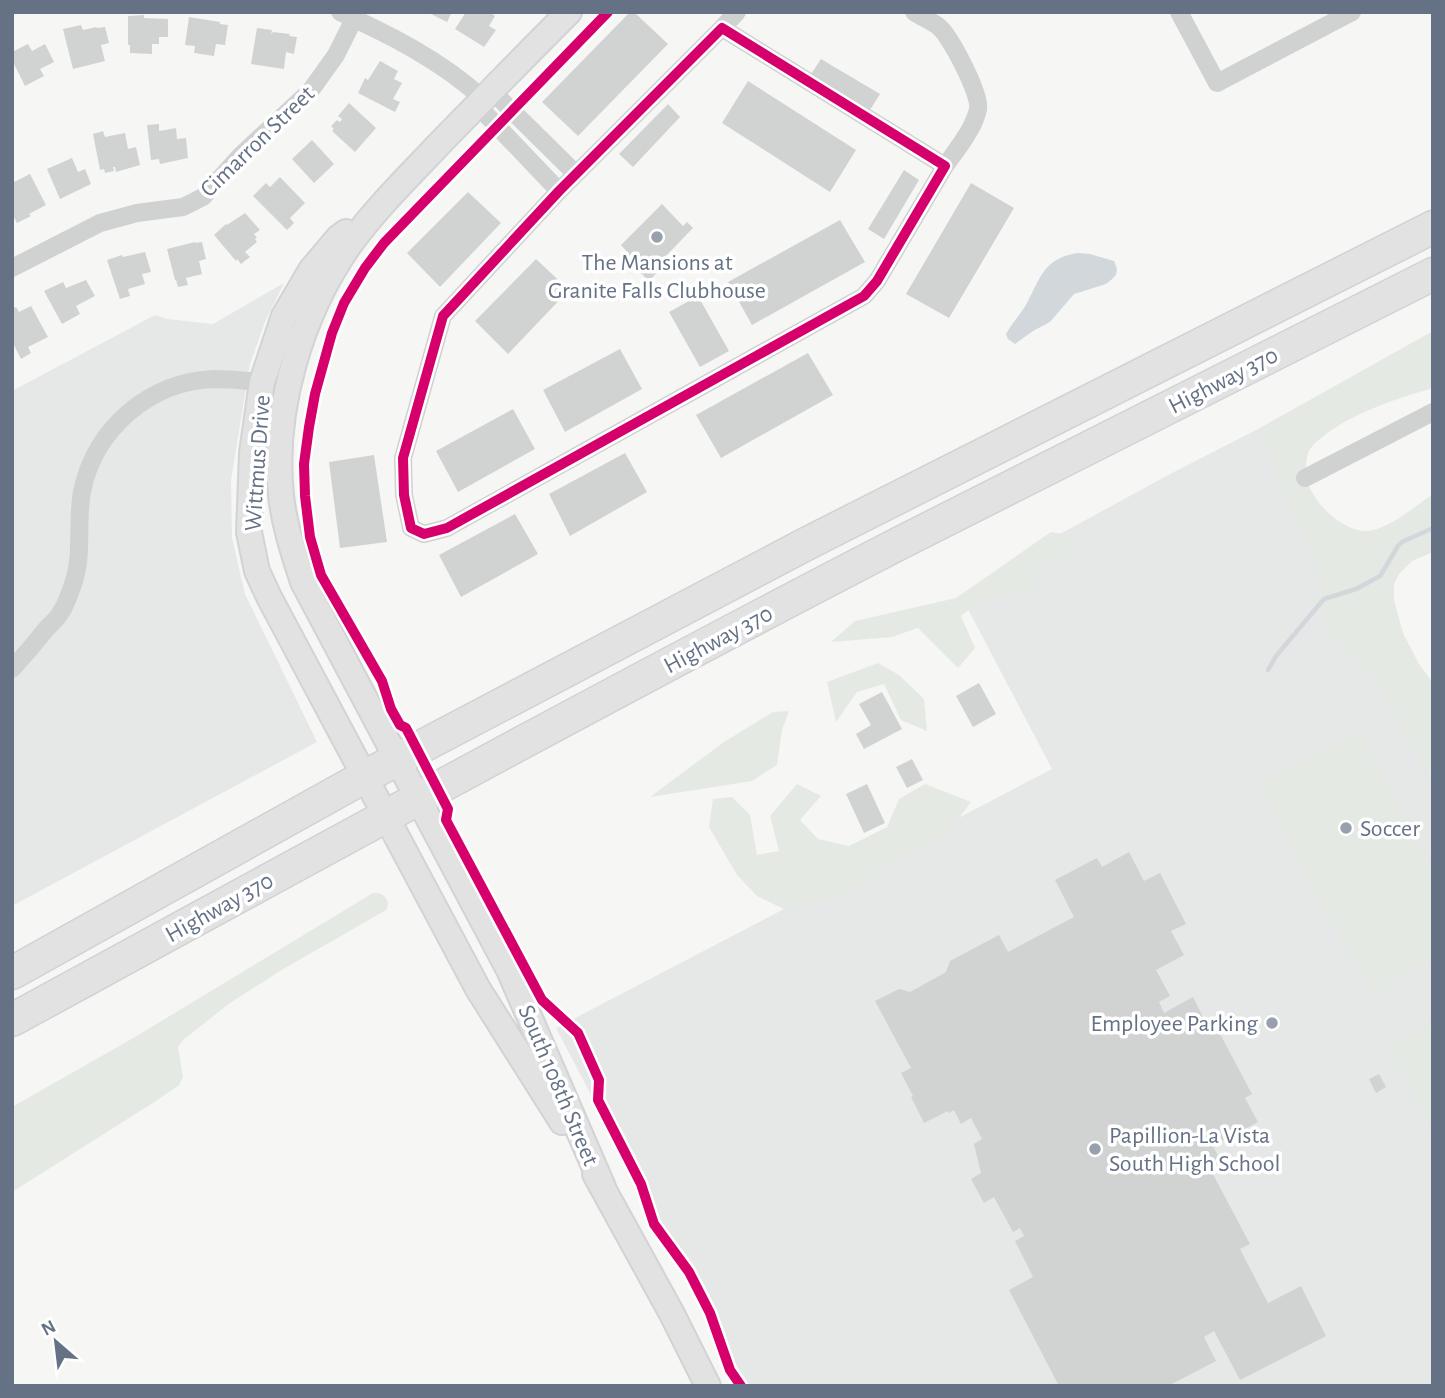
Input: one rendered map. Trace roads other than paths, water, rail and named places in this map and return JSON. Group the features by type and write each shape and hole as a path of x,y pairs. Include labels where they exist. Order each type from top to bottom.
{"highway":[{"name":"Highway 370","path":"12,973 364,777 808,543 1433,227"},
{"name":"Highway 370","path":"12,1020 386,816 901,542 1433,274"}],"street":[{"name":"Wittmus Drive","path":"397,761 303,582 288,535 281,494 283,409 296,356 312,312 350,244 383,204 483,98 569,12"},
{"path":"737,12 559,191 443,316 403,458 404,495 411,528 424,534 447,528 864,296 877,281 970,128 979,105 975,89 947,35 939,26 914,12"},
{"path":"1179,12 1217,83 1352,12"},
{"path":"347,15 454,74 576,174"},
{"name":"Cimarron Street","path":"12,268 100,223 137,213 183,207 202,197 241,155 311,90 336,55 347,15"},
{"path":"722,28 945,166"},
{"path":"483,98 559,191"},
{"name":"Wittmus Drive","path":"383,204 338,238 311,270 284,316 262,382 252,453 249,532 257,571 269,597 386,816"},
{"path":"12,669 61,612 72,587 79,561 80,506 85,480 93,455 123,416 143,401 188,383 213,379 262,382 289,388"},
{"path":"1305,478 1433,412"},
{"name":"South 108th Street","path":"397,761 509,970 603,1186"},
{"name":"South 108th Street","path":"386,816 478,989 603,1186 708,1386"}],"waterway":[{"path":"1268,670 1276,656 1324,599 1356,589 1380,576 1402,542 1433,528"}],"place":[{"name":"The Mansions at Granite Falls Clubhouse","path":"657,237"},
{"name":"Soccer","path":"1346,828"},
{"name":"Employee Parking","path":"1272,1023"},
{"name":"Papillion-La Vista South High School","path":"1095,1149"}]}
